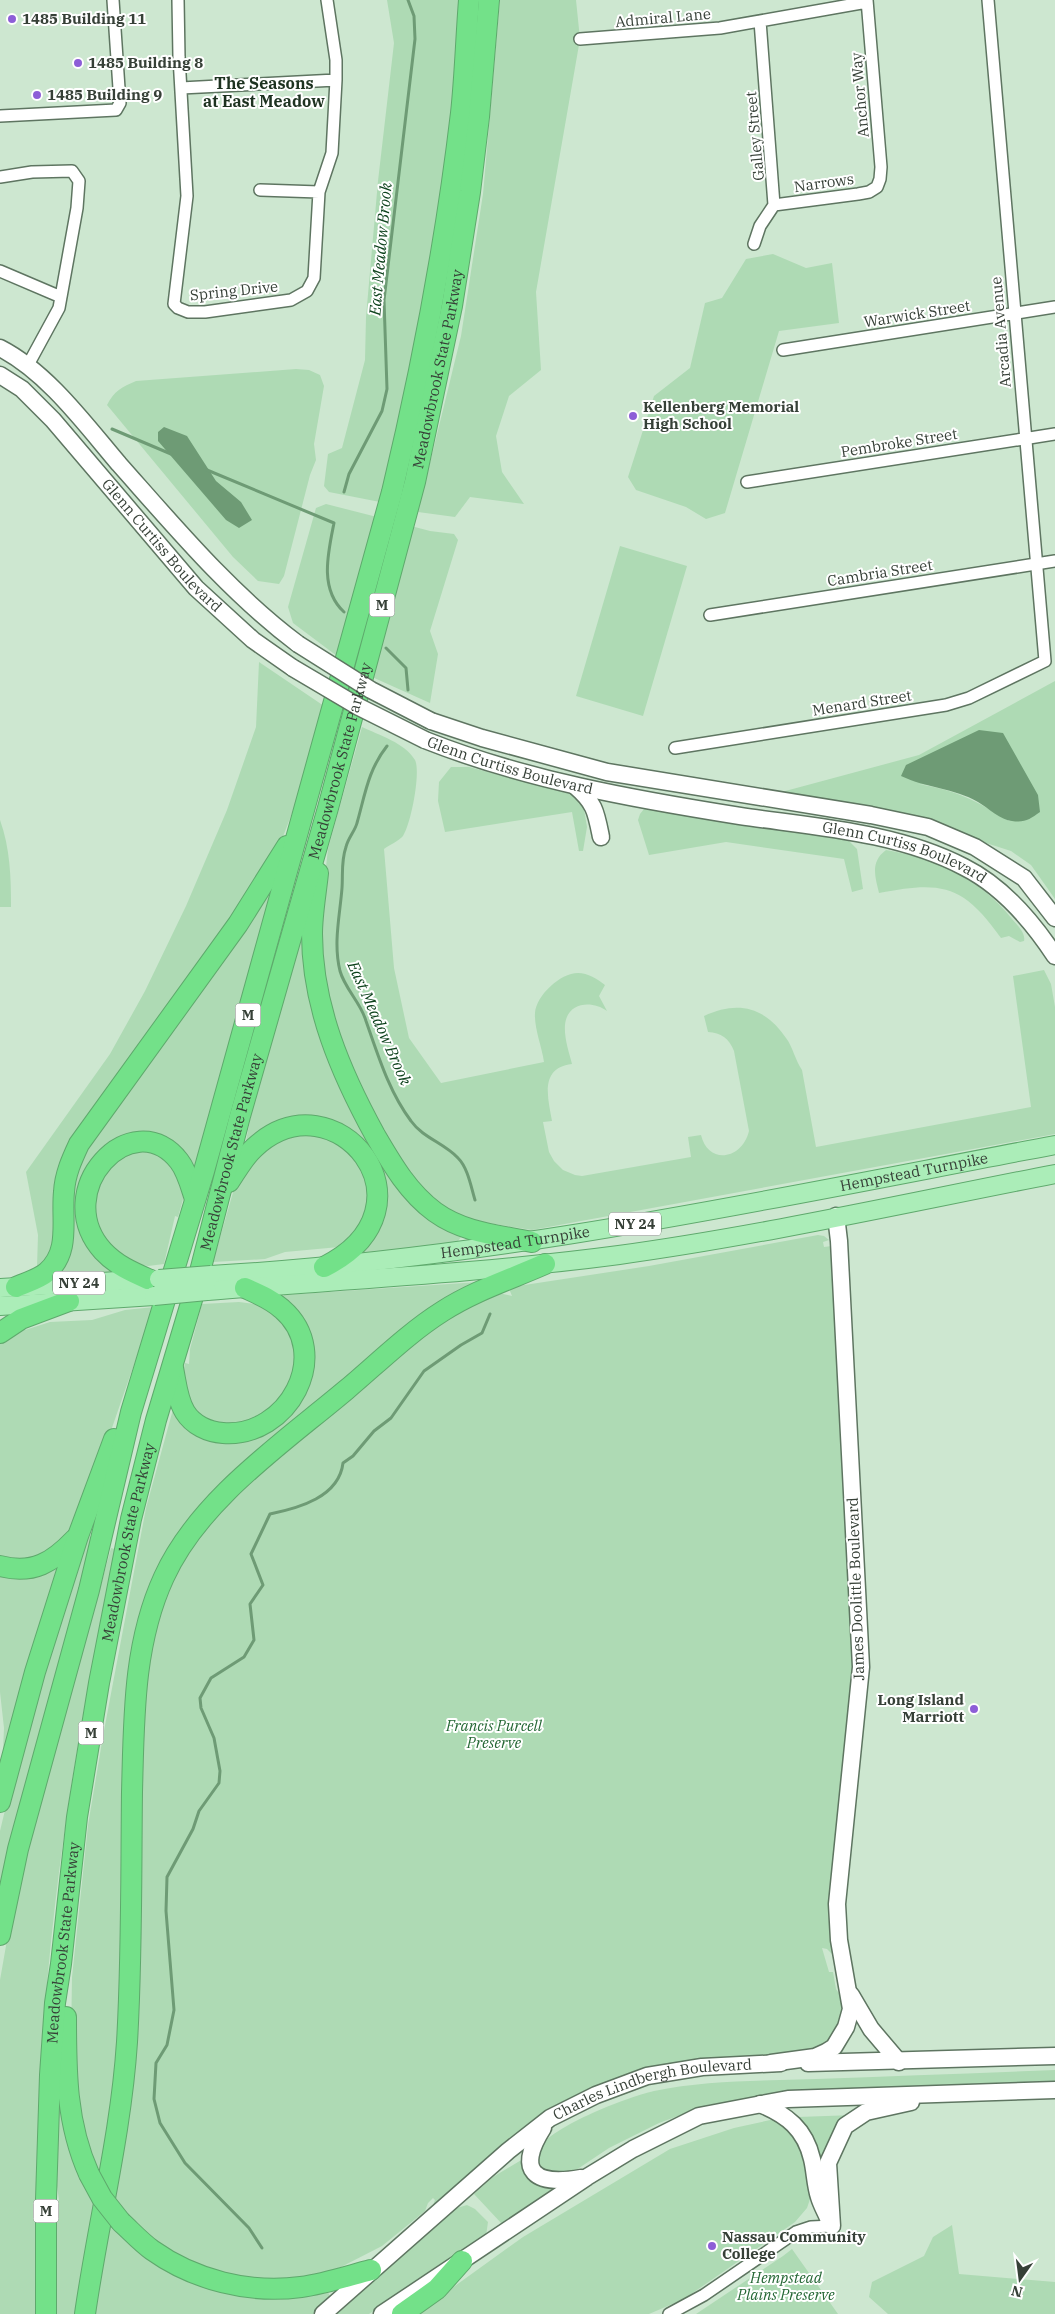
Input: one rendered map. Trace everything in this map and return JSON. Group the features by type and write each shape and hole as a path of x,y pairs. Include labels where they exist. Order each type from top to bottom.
{"highway":[{"name":"Meadowbrook State Parkway","path":"0,1935 15,1861 35,1781 88,1590 131,1412 204,1171 387,510 413,401 434,299 450,202 461,111 469,0"},
{"name":"Meadowbrook State Parkway","path":"46,2314 46,2208 50,2075 55,2003 77,1817 99,1683 131,1519 320,835 415,482 452,306 470,192 479,118 489,0"},
{"path":"8,1288 46,1273 58,1260 64,1242 64,1190 71,1161 80,1144 238,924 298,830"},
{"path":"320,835 312,934 315,972 330,1037 341,1067 363,1114 394,1169 412,1192 435,1212 463,1228 532,1242"},
{"path":"219,1198 246,1156 272,1135 301,1126 317,1126 334,1131 347,1138 362,1151 369,1162 374,1174 377,1204 374,1218 363,1237 340,1259 324,1267"},
{"path":"154,1285 119,1265 103,1251 95,1240 89,1228 86,1196 96,1170 116,1149 130,1143 146,1142 162,1147 179,1161 195,1199"},
{"path":"85,2314 120,2113 127,2041 134,1703 144,1636 154,1601 164,1577 175,1555 191,1532 235,1485 406,1340 442,1312 473,1295 545,1264"},
{"path":"173,1363 184,1411 204,1428 215,1432 235,1434 253,1430 270,1422 284,1410 292,1399 301,1380 304,1364 299,1332 282,1309 271,1301 245,1288"},
{"path":"0,1333 22,1319 69,1301"},
{"path":"0,1802 35,1672 78,1536 160,1317"},
{"path":"0,1566 18,1569 46,1563 59,1556 78,1536"},
{"path":"63,1941 68,2103 74,2137 89,2174 102,2198 120,2222 150,2248 183,2269 214,2281 240,2287 277,2289 302,2287 371,2270"},
{"path":"402,2314 437,2289 462,2260"}],"main road":[{"name":"Glenn Curtiss Boulevard","path":"0,348 28,365 68,405 209,565 275,627 364,686 431,721 482,738 621,774 871,815 928,828 974,847 1024,878 1055,918"},
{"name":"Glenn Curtiss Boulevard","path":"0,375 22,389 53,420 165,553 203,595 253,640 293,668 359,707 425,740 464,756 575,786 646,801 824,829 921,848 966,868 1017,906 1055,956"},
{"path":"485,761 503,759 524,749"},
{"path":"575,786 589,798 595,808 601,837"},
{"name":"Hempstead Turnpike","path":"8,1288 209,1283 532,1242 697,1214 1055,1145"},
{"name":"Hempstead Turnpike","path":"209,1283 245,1288 545,1264 698,1244 1055,1174"},
{"name":"James Doolittle Boulevard","path":"771,2063 815,2057 834,2047 846,2027 851,2009 839,1940 838,1904 861,1667 839,1241 836,1216"},
{"name":"Hempstead Turnpike","path":"0,1306 69,1301 154,1285"},
{"name":"James Doolittle Boulevard","path":"849,1990 871,2029 899,2062"},
{"name":"Charles Lindbergh Boulevard","path":"323,2314 508,2151 550,2118 596,2095 647,2076 702,2067 771,2063 899,2062 1055,2056"},
{"path":"382,2314 587,2177 649,2141 699,2116 760,2104 807,2098 1055,2090"},
{"path":"832,2226 828,2163 845,2126 866,2112 956,2093"},
{"path":"760,2104 784,2115 800,2129 812,2159 819,2197 832,2226"},
{"path":"550,2118 537,2138 531,2152 530,2160 534,2173 540,2178 553,2181 587,2177"}],"street":[{"path":"0,116 116,110 120,102 113,0"},
{"name":"Spring Drive","path":"178,0 187,196 174,304 188,312 205,312 291,300 307,291 314,278 319,192 332,153 336,80 336,60 327,0"},
{"name":"Arcadia Avenue","path":"988,0 1045,661"},
{"name":"Admiral Lane","path":"580,39 720,28 867,1"},
{"name":"Anchor Way","path":"867,1 882,167 881,190"},
{"name":"Galley Street","path":"760,21 774,205"},
{"path":"181,88 336,80"},
{"path":"0,177 32,172 72,171 79,181 77,208 59,308 28,365"},
{"path":"260,190 319,192"},
{"name":"Narrows","path":"774,205 881,190"},
{"path":"754,244 760,226 774,205"},
{"path":"0,272 61,297"},
{"name":"Warwick Street","path":"783,350 1055,307"},
{"name":"Pembroke Street","path":"747,482 1055,434"},
{"name":"Cambria Street","path":"710,615 1055,561"},
{"name":"Menard Street","path":"674,748 946,705 969,698 1045,661"},
{"path":"669,2314 704,2295 785,2239 832,2226"}],"green space":[{"path":"387,0 463,0 450,127 431,252 420,315 380,502 329,492 324,486 328,454 342,448 365,360 366,317 378,181 394,43"},
{"path":"500,0 576,0 580,39 536,292 541,370 509,396 496,436 502,472 524,504 470,497 455,517 418,512 461,336 483,194"},
{"path":"773,254 806,268 832,263 839,323 779,331 725,513 706,519 686,507 636,490 628,477 654,396 690,368 705,303 722,298 746,259"},
{"path":"296,369 309,370 320,375 324,386 314,444 316,460 310,475 284,576 279,584 258,581 233,557 107,405 119,390 136,381"},
{"path":"326,504 377,517 337,656 293,623 288,607 316,508"},
{"path":"411,526 454,534 458,540 430,631 438,654 430,703 372,677"},
{"path":"620,546 687,566 643,716 576,696"},
{"path":"259,662 324,706 295,806 271,864 73,1146 53,1260 37,1267 38,1235 26,1172 110,1054 145,991 186,906 227,810 256,727"},
{"path":"1055,681 1055,899 1031,865 1011,851 939,828 763,797 919,755","holes":["918,784 1038,795 1009,821 966,797 932,786"]},
{"path":"362,727 398,744 411,754 417,766 414,798 406,830 401,838 384,849 394,968 409,1038 441,1083 544,1062 535,1013 536,1006 544,993 557,981 571,974 578,973 589,975 605,985 599,996 607,1011 594,1005 581,1005 570,1012 567,1017 565,1035 572,1064 554,1071 548,1085 552,1121 543,1122 549,1152 554,1161 563,1170 582,1176 691,1157 688,1137 701,1135 705,1145 717,1155 733,1153 740,1148 749,1131 734,1051 724,1037 708,1032 704,1016 728,1008 750,1009 760,1013 778,1027 788,1042 802,1070 816,1147 1031,1107 1013,976 1044,970 1051,984 1055,1007 1055,1134 532,1230 469,1220 426,1199 352,1083 326,993 321,945 323,893 328,849"},
{"path":"451,767 469,767 582,797 587,827 583,851 579,851 572,812 445,832 438,801 439,782"},
{"path":"648,804 848,840 857,849 863,889 852,892 844,859 726,842 649,855 638,820"},
{"path":"0,820 9,862 11,907 0,907"},
{"path":"886,850 922,859 956,872 986,892 999,905 1021,929 1024,941 1020,942 1009,936 1001,938 975,906 949,891 919,887 879,893 875,870 878,859"},
{"path":"274,886 194,1178 187,1165 129,1139 82,1197 112,1266 110,1274 54,1278 67,1201 80,1153"},
{"path":"304,922 309,958 380,1156 463,1234 456,1244 358,1254 382,1187 335,1127 245,1146 253,1105"},
{"path":"329,1135 368,1167 367,1223 339,1247 285,1252 265,1259 213,1262 236,1182 243,1167 279,1136"},
{"path":"134,1148 155,1150 173,1161 184,1196 178,1217 175,1216 164,1264 148,1266 121,1261 95,1231 92,1193 100,1172"},
{"name":"Francis Purcell Preserve","path":"818,1235 824,1236 829,1240 823,1242 824,1247 832,1246 853,1680 831,1918 832,1954 827,1949 822,1948 829,1972 833,1972 836,1989 842,1998 844,2020 829,2046 820,2044 820,2049 589,2092 431,2210 435,2200 433,2198 428,2203 425,2211 382,2246 341,2267 292,2285 243,2282 168,2255 112,2202 140,1710 154,1628 181,1557 228,1499 442,1317 494,1292 512,1296 510,1291 505,1288 649,1266"},
{"path":"479,1282 246,1469 149,1598 121,2041 101,2184 74,2093 71,2041 72,1977 88,1825 103,1736 146,1508 175,1402 240,1440 306,1383 278,1302 284,1295"},
{"path":"239,1302 255,1304 267,1311 270,1307 285,1320 300,1358 275,1414 234,1430 195,1418 181,1380 185,1363 189,1364 190,1349 202,1304"},
{"path":"154,1307 82,1514 67,1539 45,1558 0,1562 0,1340 22,1325 25,1330 50,1322 92,1320 125,1310"},
{"path":"87,1536 92,1537 0,1897 0,1831 12,1781"},
{"path":"111,1548 115,1549 79,1739 52,1930 42,2058 37,2314 0,2314 0,1980 13,1906 59,1726 72,1691"},
{"path":"57,1565 61,1568 8,1751 3,1751 4,1728 0,1692 0,1575"},
{"path":"1055,2070 1055,2081 788,2092 707,2105 659,2123 609,2148 567,2176 540,2172 535,2153 555,2133 588,2115 625,2100 674,2087 735,2082"},
{"path":"61,2090 98,2205 79,2314 57,2314 54,2208 59,2200 56,2179 56,2112"},
{"path":"854,2115 823,2174 813,2136 798,2117"},
{"path":"775,2119 798,2131 811,2196 807,2208 795,2222 684,2299 649,2314 416,2314 523,2237 670,2149 734,2128"},
{"path":"523,2159 527,2173 534,2181 543,2186 557,2188 502,2224 474,2194 493,2177"},
{"path":"467,2205 475,2209 488,2222 486,2236 369,2314 337,2314 457,2208"},
{"path":"107,2222 133,2246 192,2280 326,2289 330,2296 313,2314 91,2314"},
{"path":"952,2225 959,2274 1055,2282 1055,2314 888,2314 869,2297 872,2282 924,2256 933,2237"},
{"name":"Hempstead Plains Preserve","path":"792,2249 838,2314 696,2314 783,2256"}],"shaded area":[{"path":"164,427 187,436 216,481 241,502 252,520 239,528 226,520 158,441 158,432"},
{"path":"979,730 1003,733 1038,795 1040,812 1033,817 1020,821 1008,820 969,797 901,776 906,765"}],"waterway":[{"name":"East Meadow Brook","path":"344,492 349,474 382,411 387,389 384,300 415,39 414,16 408,0"},
{"path":"112,429 171,454"},
{"path":"207,470 334,523 328,558 328,582 336,603 344,612"},
{"path":"386,648 406,668 408,690"},
{"name":"East Meadow Brook","path":"387,746 375,764 356,826 344,852 337,940 338,961 342,978 364,1014 396,1098 411,1121 421,1132 458,1158 469,1178 475,1200"},
{"name":"East Meadow Brook","path":"262,2248 249,2228 185,2163 160,2123 154,2099 156,2063 167,2045 174,2010 166,1911 167,1877 193,1829 199,1811 219,1783 220,1771 214,1738 201,1708 200,1698 211,1678 244,1657 254,1640 250,1604 263,1585 251,1554 270,1514 305,1504 326,1492 340,1475 343,1463 353,1456 374,1431 391,1418 424,1371 482,1333 490,1314"}],"place":[{"name":"1485 Building 11","path":"12,19"},
{"name":"1485 Building 8","path":"78,63"},
{"name":"1485 Building 9","path":"37,95"},
{"name":"Kellenberg Memorial High School","path":"633,416"},
{"name":"Long Island Marriott","path":"974,1709"},
{"name":"Nassau Community College","path":"712,2246"}],"district":[{"name":"The Seasons at East Meadow","path":"264,92"}]}
